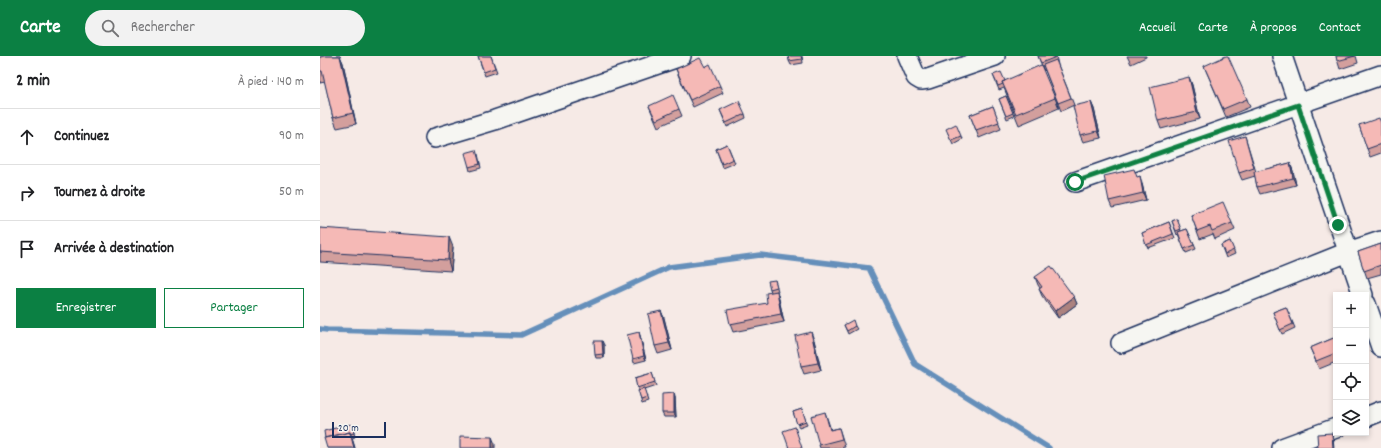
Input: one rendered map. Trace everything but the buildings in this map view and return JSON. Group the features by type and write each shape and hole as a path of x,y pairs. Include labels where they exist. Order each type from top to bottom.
{"street":[{"path":"435,138 494,120 681,56"},
{"path":"907,56 916,77 921,80 928,79 995,56"},
{"path":"1282,56 1362,292"},
{"path":"1075,182 1381,75"},
{"path":"1121,343 1381,240"},
{"path":"1369,313 1381,348"},
{"path":"1369,416 1381,411"},
{"path":"1282,448 1333,429"}],"waterway":[{"path":"320,329 521,335 669,267 760,255 869,268 915,364 1049,448"}],"route":[{"path":"1075,182 1298,105 1338,225"}]}
